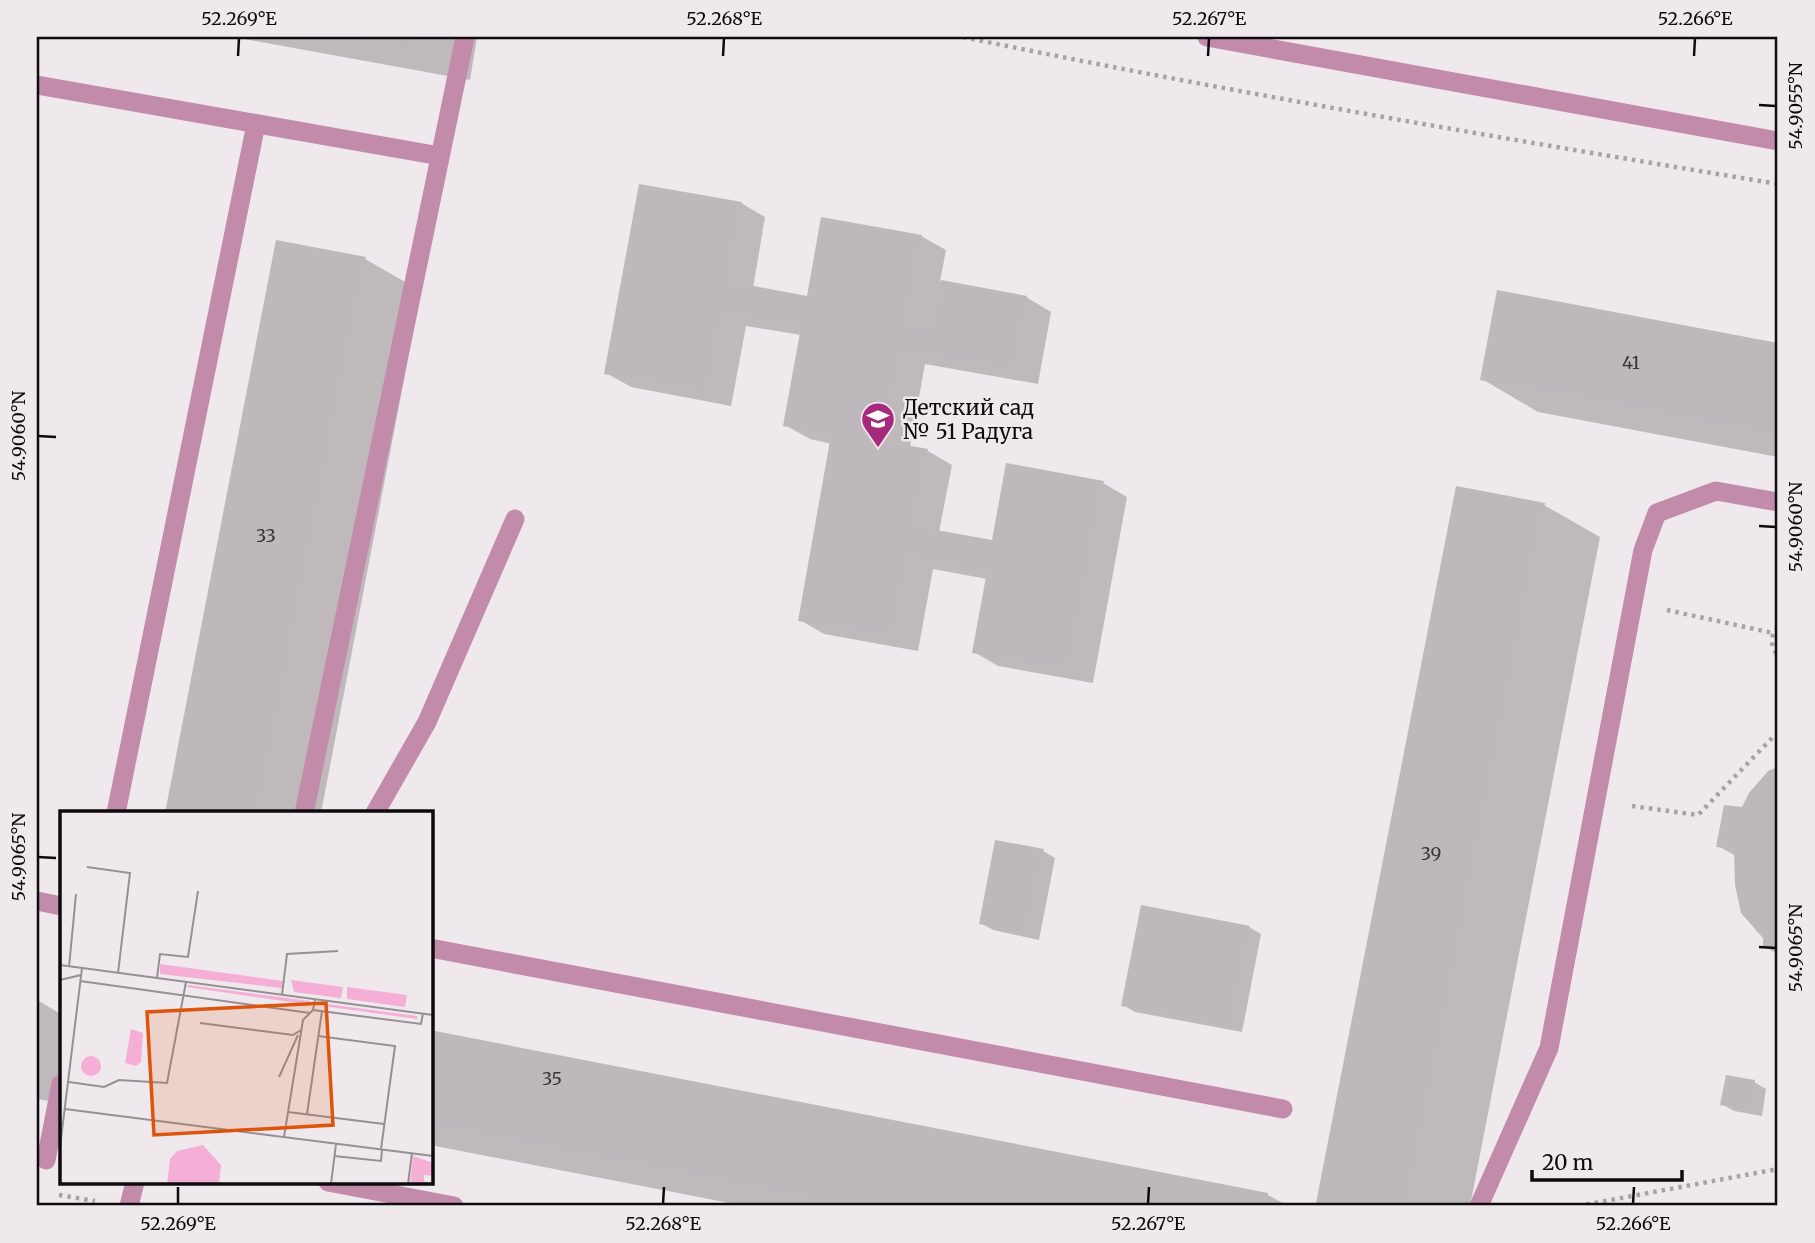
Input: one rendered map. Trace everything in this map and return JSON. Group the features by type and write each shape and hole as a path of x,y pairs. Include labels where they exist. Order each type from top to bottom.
{"lane":[{"path":"304,811 465,37"},
{"path":"1207,37 1778,141"},
{"path":"37,85 440,156"},
{"path":"116,811 256,124"},
{"path":"1479,1206 1549,1048 1643,550 1657,513 1716,491 1778,502"},
{"path":"376,811 427,722 515,519"},
{"path":"37,901 60,906"},
{"path":"432,948 1283,1110"},
{"path":"48,1160 60,1090"},
{"path":"129,1206 134,1184"},
{"path":"338,1184 454,1206"}],"path":[{"path":"963,37 1466,133 1778,184"},
{"path":"1632,605 1680,612 1773,633"},
{"path":"1778,627 1773,633 1771,643 1778,656"},
{"path":"1595,801 1698,815 1778,734"},
{"path":"1578,1206 1778,1169"},
{"path":"50,1193 102,1202"}],"building":[{"path":"355,37 416,37 414,49"},
{"path":"639,184 742,202 727,281 807,296 821,217 922,235 906,323 932,328 941,280 1027,296 1013,371 901,351 884,441 928,449 914,526 992,540 1006,463 1104,481 1069,670 972,653 987,571 908,557 893,638 798,621 831,435 783,426 801,327 722,313 707,393 604,374"},
{"path":"276,240 366,257 259,811 165,811"},
{"path":"1497,290 1778,343 1778,436 1480,380"},
{"path":"1456,486 1545,503 1408,1206 1333,1206 1316,1203"},
{"path":"1778,767 1778,950 1763,948 1763,938 1741,913 1735,885 1734,849 1716,847 1724,805 1742,807 1749,793 1768,771"},
{"path":"995,840 1044,849 1027,934 979,924"},
{"path":"1141,905 1250,926 1230,1027 1121,1006"},
{"path":"432,1030 1268,1193 1266,1206 848,1206 432,1125"},
{"path":"1726,1075 1755,1080 1750,1110 1720,1105"}],"place":[{"name":"Детский сад № 51 Радуга","path":"878,449"}]}
